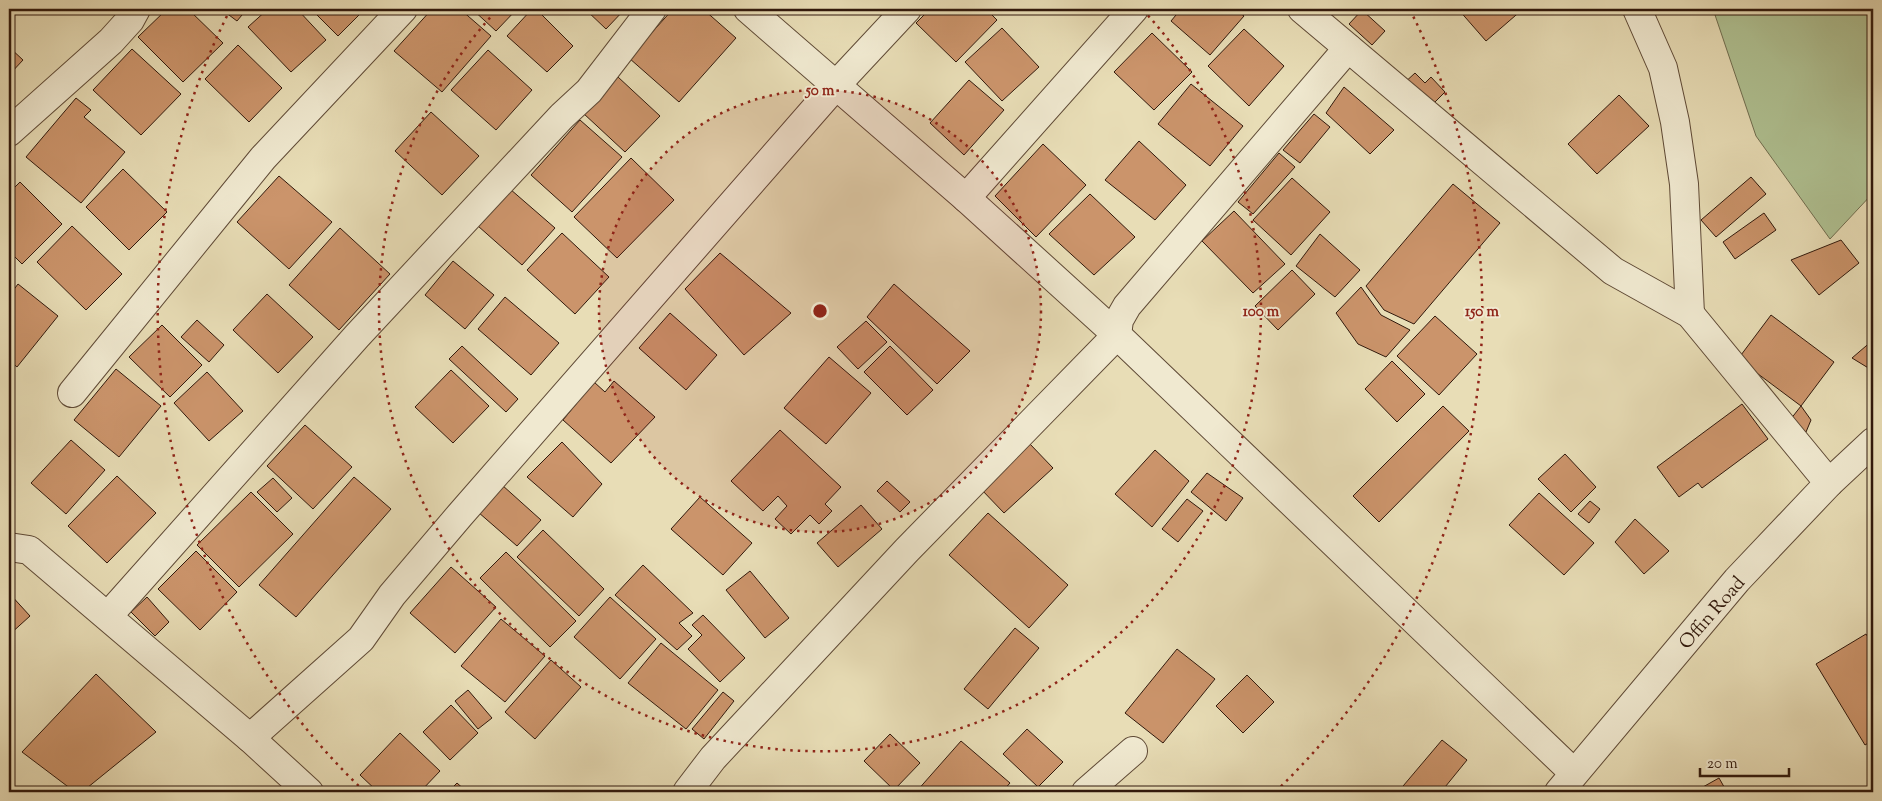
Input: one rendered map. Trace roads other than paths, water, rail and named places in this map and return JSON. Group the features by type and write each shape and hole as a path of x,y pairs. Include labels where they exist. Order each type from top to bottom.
{"street":[{"path":"9,132 111,41 130,20 136,9"},
{"path":"72,393 263,158 403,9"},
{"path":"108,616 357,336 562,116 590,91 652,9"},
{"path":"748,9 837,84 1117,335 1566,783"},
{"path":"250,738 361,639 392,595 460,516 837,84 907,9"},
{"path":"966,198 1134,9"},
{"path":"1302,9 1613,271 1690,314 1829,484"},
{"path":"1637,9 1663,68 1675,122 1684,184 1690,314"},
{"path":"687,792 712,758 900,557 1117,335 1119,320 1127,306 1348,48"},
{"name":"Offin Road","path":"1566,783 1737,580 1829,484 1873,442"},
{"path":"9,547 29,550 250,738 309,792"},
{"path":"1086,792 1133,751"}]}
